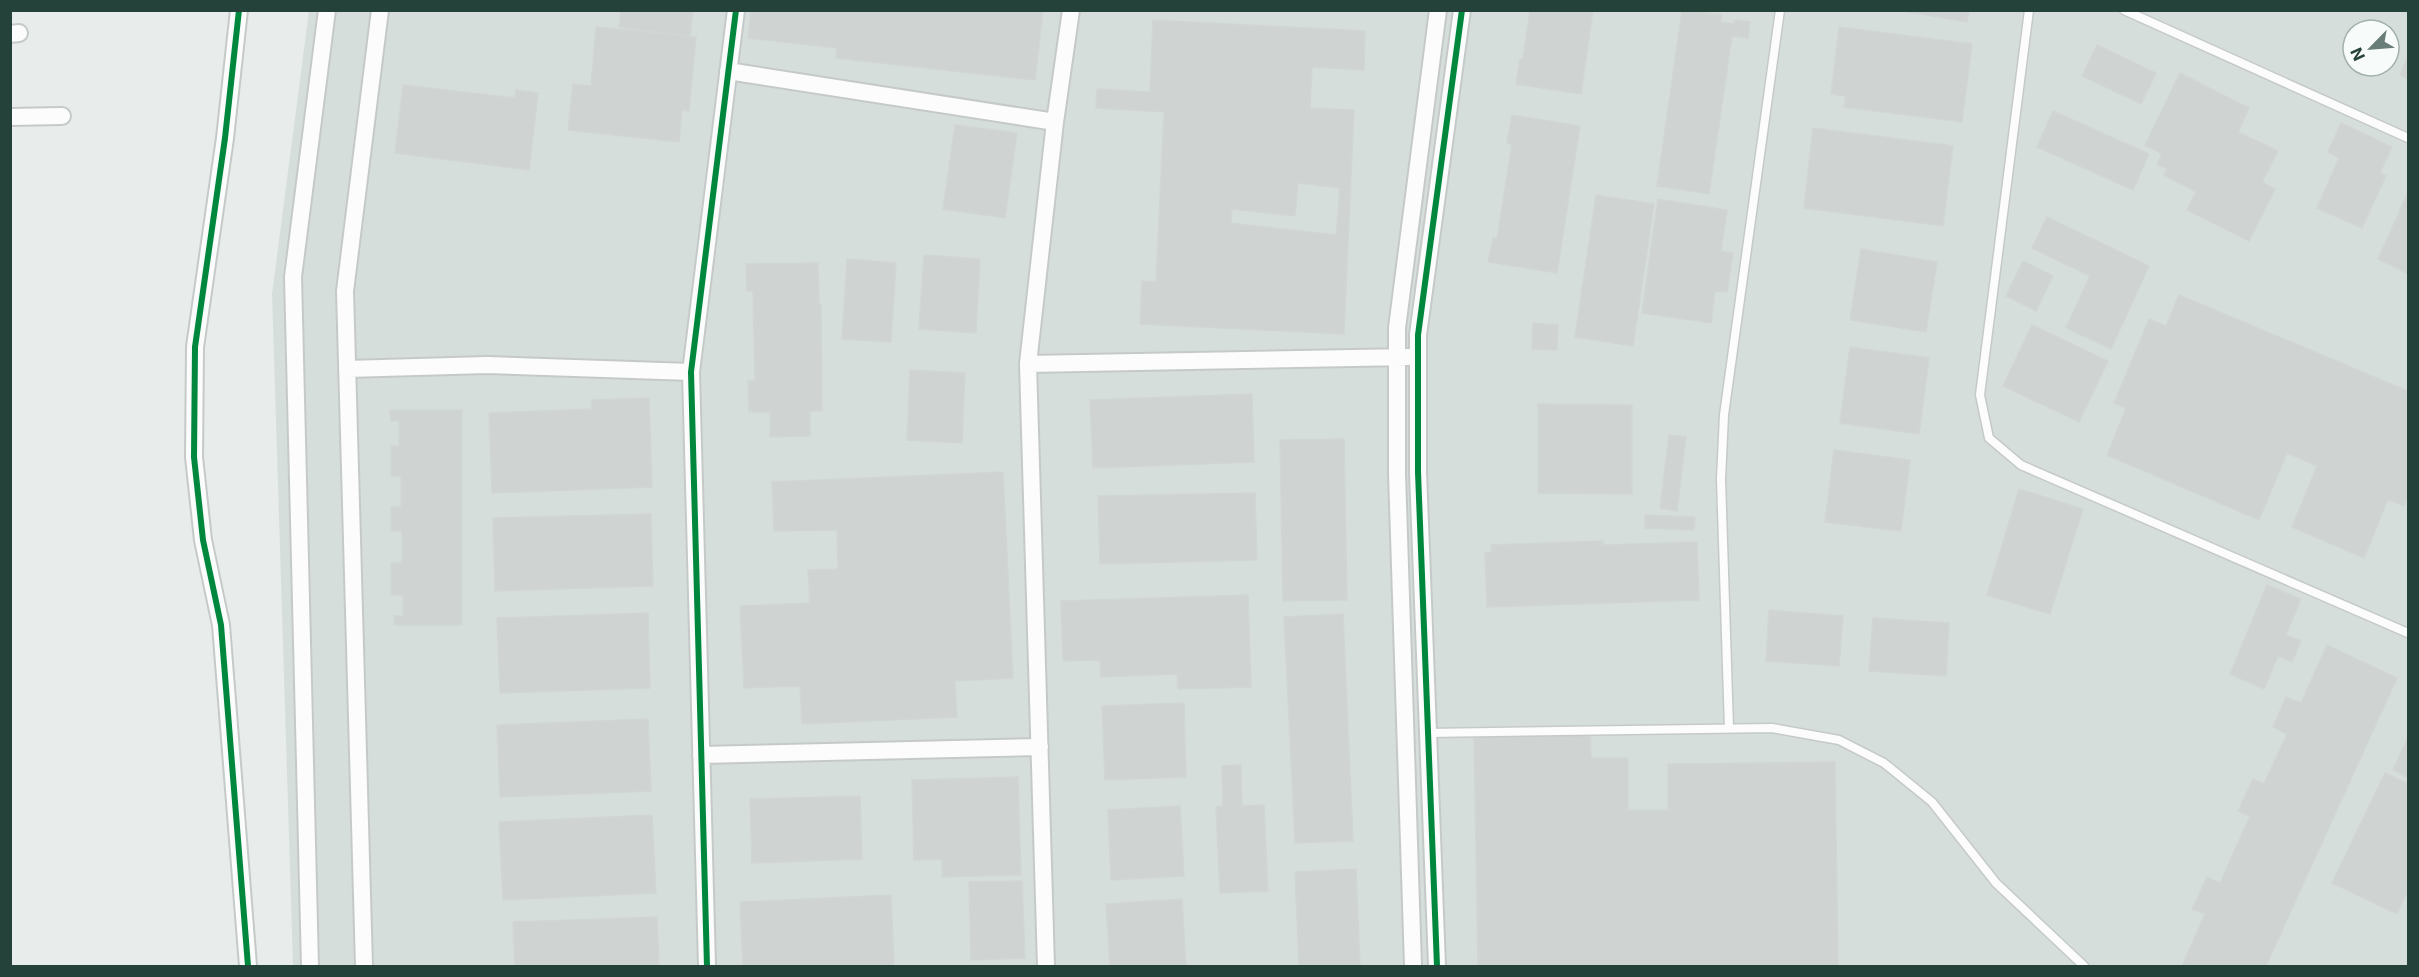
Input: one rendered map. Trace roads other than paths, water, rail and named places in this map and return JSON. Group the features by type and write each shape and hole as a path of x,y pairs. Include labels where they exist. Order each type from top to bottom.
{"street":[{"path":"239,10 225,138 195,347 194,457 203,540 221,625 248,966"},
{"path":"310,966 293,277 327,10"},
{"path":"364,966 345,291 380,10"},
{"path":"707,966 691,372 736,10"},
{"path":"1046,966 1028,364 1055,122 1071,10"},
{"path":"1413,966 1398,497 1397,328 1438,10"},
{"path":"1437,966 1418,471 1418,335 1462,10"},
{"path":"728,71 1055,122"},
{"path":"10,117 62,116"},
{"path":"1028,364 1418,357"},
{"path":"347,369 487,365 691,372"},
{"path":"701,755 1040,747"}],"lane":[{"path":"1729,728 1721,479 1724,415 1780,10"},
{"path":"2029,10 1980,395 1989,438 2021,465 2409,633"},
{"path":"2124,10 2409,138"},
{"path":"1428,733 1772,728 1839,740 1884,763 1932,802 1996,882 2084,966"}]}
